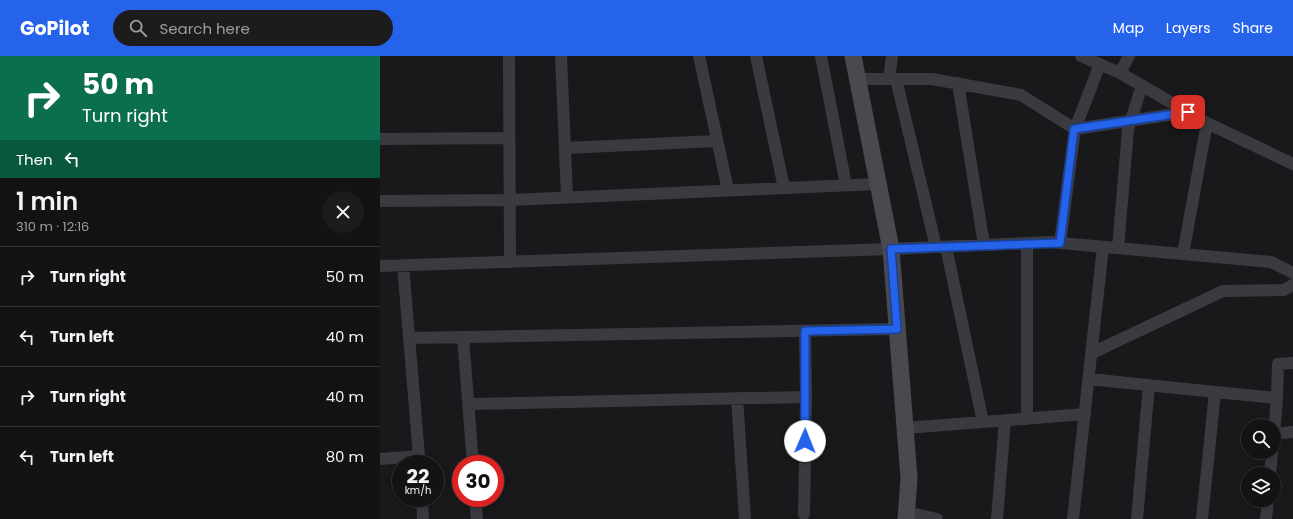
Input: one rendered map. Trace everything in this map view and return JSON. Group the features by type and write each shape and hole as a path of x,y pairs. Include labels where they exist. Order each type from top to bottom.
{"street":[{"path":"509,56 510,262"},
{"path":"561,56 567,197"},
{"path":"699,56 728,190"},
{"path":"756,56 784,188"},
{"path":"821,56 846,186"},
{"path":"853,56 891,249 909,478 906,515 937,519"},
{"path":"892,56 893,79 941,247 983,422"},
{"path":"1081,56 1120,73 1207,122 1293,164"},
{"path":"1120,73 1129,56"},
{"path":"1060,243 1074,129 1100,64"},
{"path":"858,79 932,79 1021,95 1074,129 1188,112"},
{"path":"958,84 984,245"},
{"path":"1118,248 1127,138 1142,85"},
{"path":"1183,254 1207,122"},
{"path":"380,139 509,138"},
{"path":"565,148 717,141"},
{"path":"380,201 510,200 878,184"},
{"path":"1027,243 1027,419"},
{"path":"380,266 1060,243 1272,262 1293,273"},
{"path":"1073,519 1103,247"},
{"path":"403,265 420,455"},
{"path":"1092,353 1224,291 1284,290 1293,285"},
{"path":"409,338 897,329"},
{"path":"804,514 806,397 805,331"},
{"path":"464,337 472,455"},
{"path":"1275,419 1278,364 1293,363"},
{"path":"1089,379 1277,398"},
{"path":"1137,519 1149,385"},
{"path":"1202,519 1215,392"},
{"path":"468,404 806,397"},
{"path":"737,398 744,519"},
{"path":"905,428 1085,414"},
{"path":"997,519 1005,420"},
{"path":"1281,433 1293,432"},
{"path":"380,459 392,459"},
{"path":"422,507 423,519"},
{"path":"476,507 477,519"},
{"path":"1266,519 1267,507"}],"route":[{"path":"805,441 805,331 897,329 891,249 1050,242 1060,243 1074,129 1188,112"}]}
